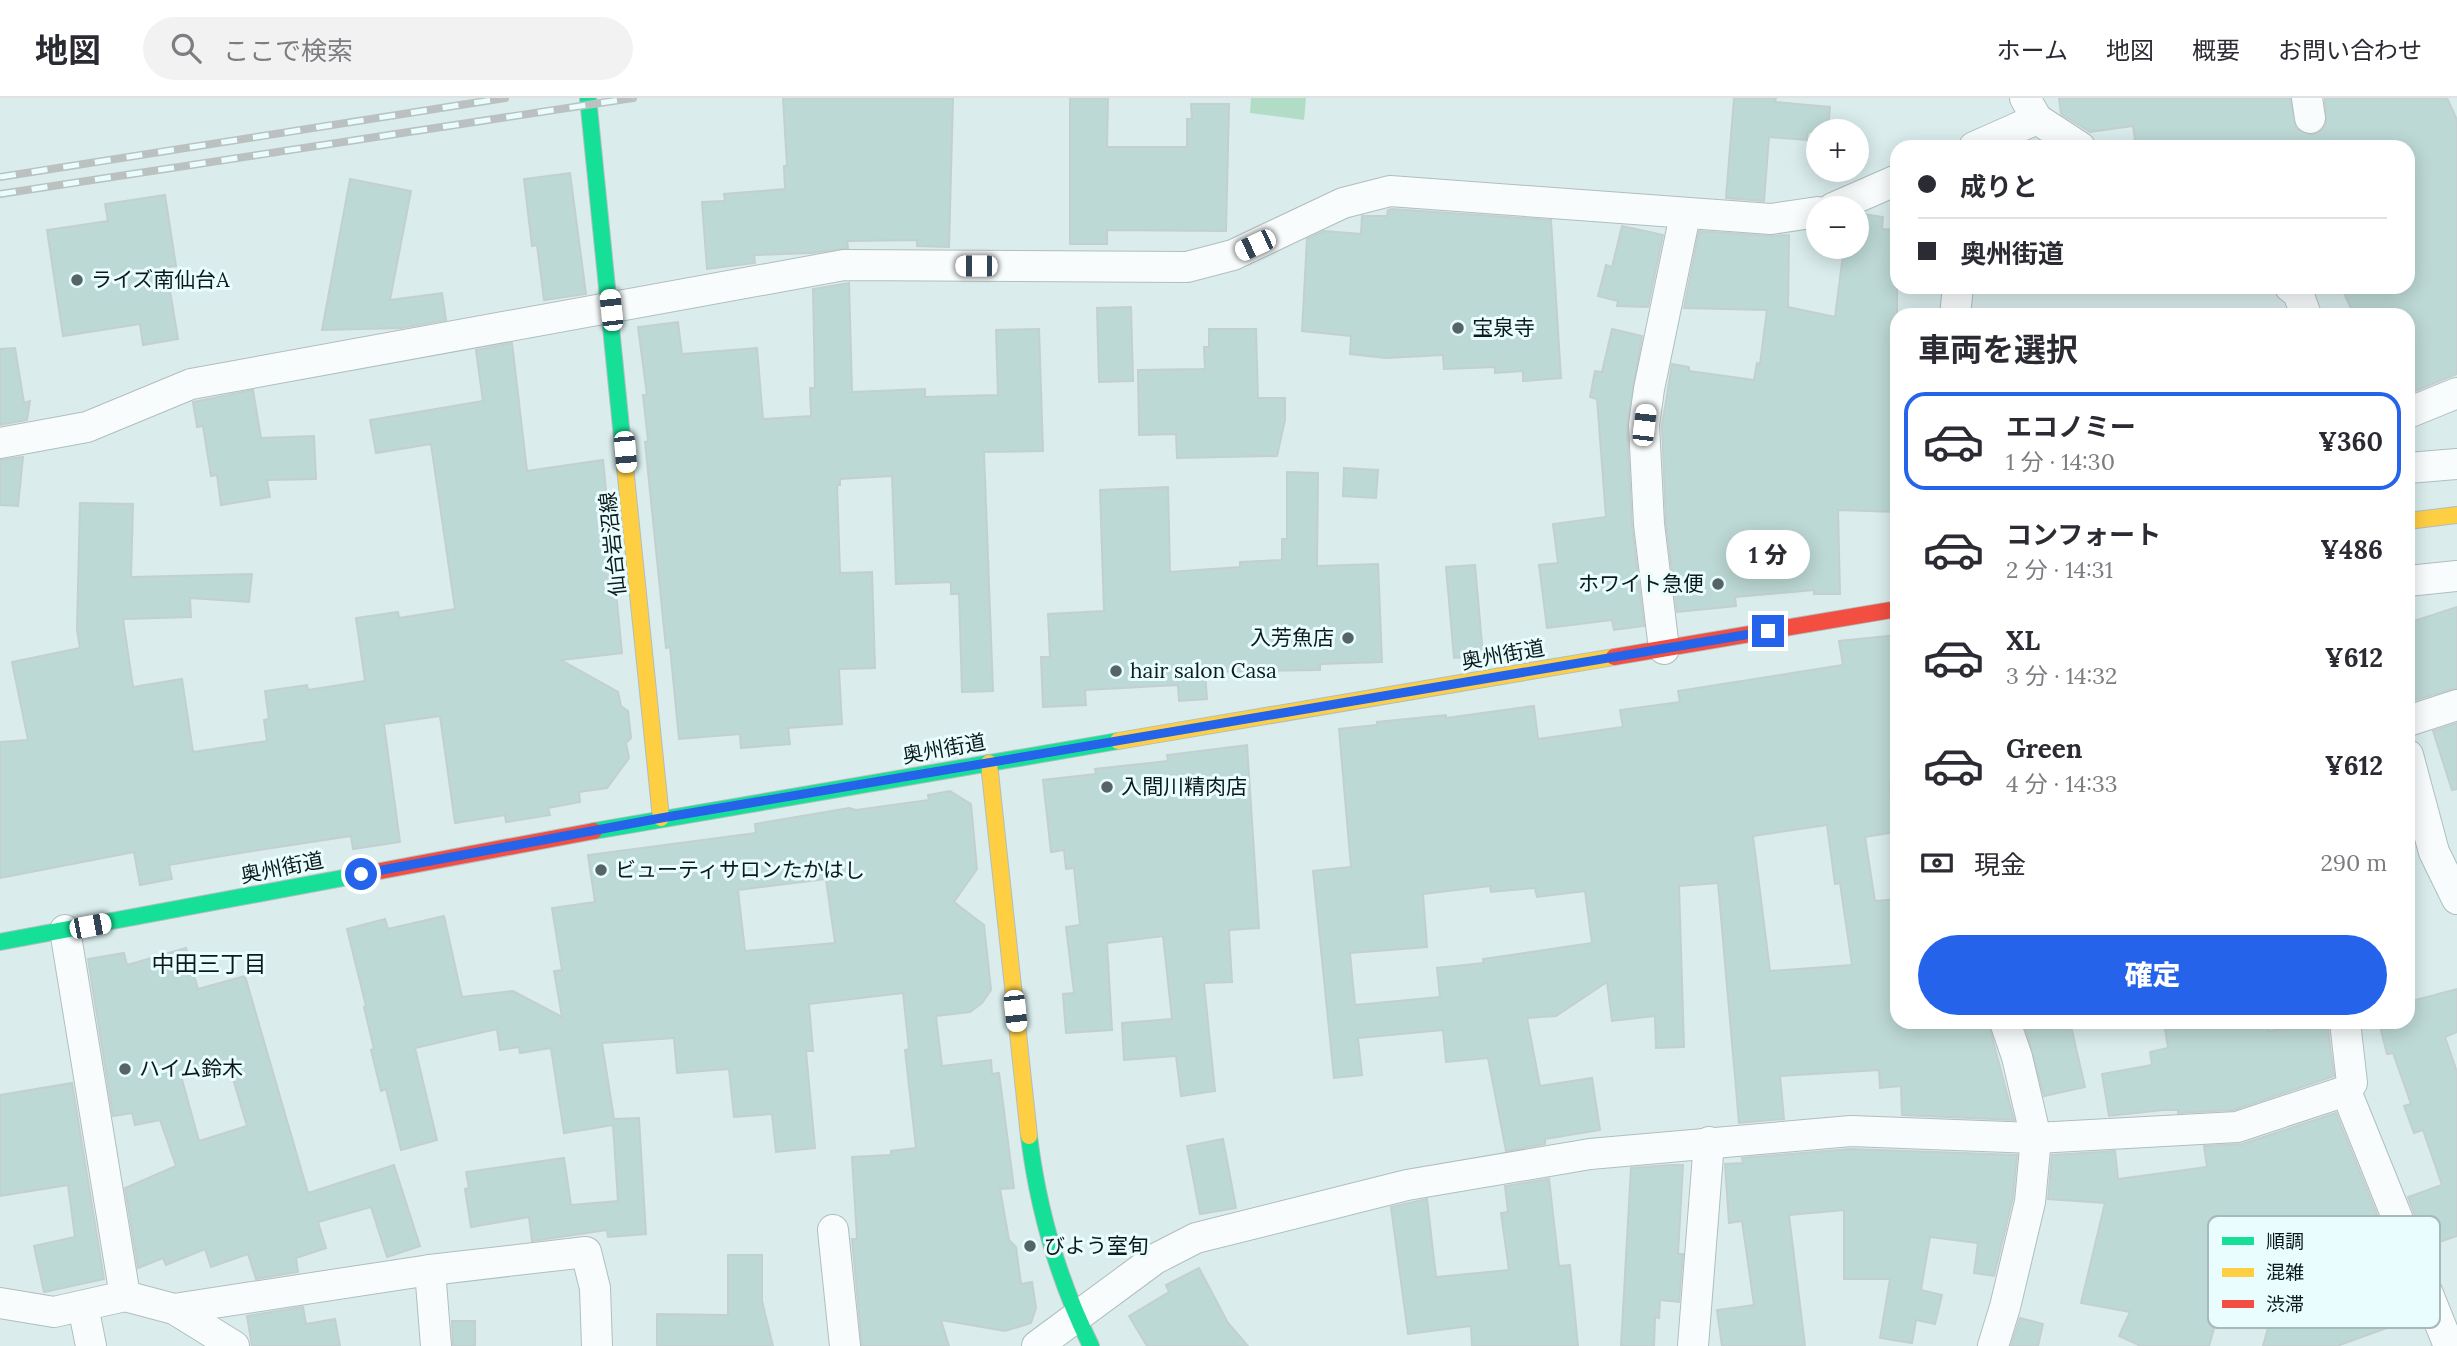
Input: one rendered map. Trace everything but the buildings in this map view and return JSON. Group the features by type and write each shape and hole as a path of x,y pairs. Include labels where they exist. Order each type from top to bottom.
{"main road":[{"name":"仙台岩沼線","path":"588,98 661,818"},
{"path":"2415,520 2457,515"},
{"name":"奥州街道","path":"0,942 661,818 1890,610"},
{"path":"989,763 1028,1143 1043,1223 1059,1279 1091,1346"}],"street":[{"path":"1984,140 2031,108 2071,140"},
{"path":"1860,196 1890,183"},
{"path":"0,443 87,427 191,384 611,310 845,265 1187,267 1233,255 1343,204 1390,191 1685,215 1770,219 1806,214"},
{"path":"1664,649 1649,524 1644,425 1648,389 1685,215"},
{"path":"2415,410 2457,393"},
{"path":"2415,467 2457,464"},
{"path":"2415,580 2457,576"},
{"path":"2415,719 2457,705"},
{"path":"2415,808 2421,853 2457,899"},
{"path":"65,930 125,1296"},
{"path":"1993,1346 2006,1307 2030,1202 2036,1138 2017,1057 2007,1029"},
{"path":"1037,1346 1075,1315 1155,1259 1196,1238 1407,1185 1590,1154 1851,1131 2036,1138 2237,1126 2346,1091 2352,1083 2346,1029"},
{"path":"2346,1091 2396,1216"},
{"path":"1693,1346 1709,1142"},
{"path":"833,1230 845,1346"},
{"path":"174,1309 430,1270 586,1252 595,1288 597,1346"},
{"path":"430,1270 436,1346"},
{"path":"0,1303 54,1312 125,1296 174,1309 234,1346"},
{"path":"83,1306 91,1346"},
{"path":"2440,1324 2449,1346"}],"green space":[{"path":"1251,98 1306,98 1304,120 1250,113"}],"railway":[{"path":"0,177 505,98"},
{"path":"0,194 633,98"}],"traffic: fast":[{"path":"588,98 625,467"},
{"path":"594,831 1118,741"},
{"path":"0,942 375,872"},
{"path":"1029,1136 1038,1191 1051,1244 1091,1346"}],"traffic: slow":[{"path":"625,467 661,818"},
{"path":"2415,520 2457,515"},
{"path":"1118,741 1614,657"},
{"path":"989,763 1029,1136"}],"traffic: jam":[{"path":"1614,657 1890,610"},
{"path":"375,872 594,831"}],"place":[{"name":"ライズ南仙台A","path":"77,280"},
{"name":"宝泉寺","path":"1458,328"},
{"name":"ホワイト急便","path":"1718,584"},
{"name":"入芳魚店","path":"1348,638"},
{"name":"hair salon Casa","path":"1116,671"},
{"name":"入間川精肉店","path":"1107,787"},
{"name":"ビューティサロンたかはし","path":"601,870"},
{"name":"ハイム鈴木","path":"125,1069"},
{"name":"びよう室旬","path":"1030,1246"}],"district":[{"name":"中田三丁目","path":"209,964"}],"route":[{"path":"361,874 661,818 1768,631"}]}
